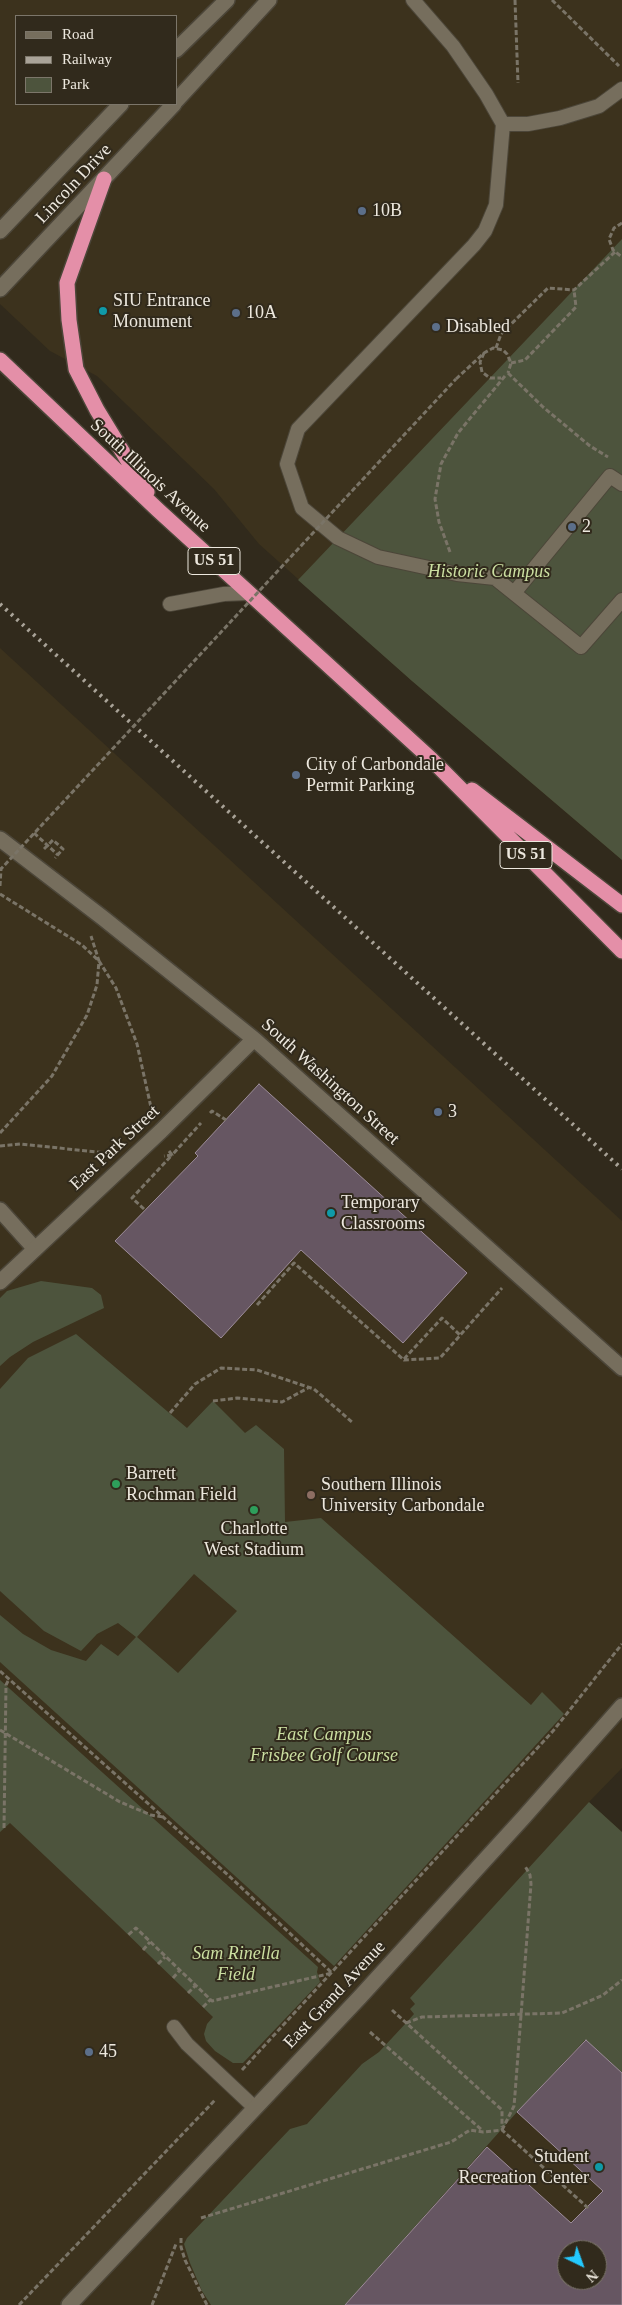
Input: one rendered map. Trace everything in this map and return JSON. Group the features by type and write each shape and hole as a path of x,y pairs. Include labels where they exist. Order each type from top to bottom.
{"highway":[{"path":"104,179 67,283 69,320 76,369 97,410 158,510"},
{"name":"South Illinois Avenue","path":"0,360 158,510 431,759 622,951"},
{"name":"South Illinois Avenue","path":"431,759 622,905"}],"street":[{"path":"178,48 227,0"},
{"name":"Lincoln Drive","path":"178,99 269,0"},
{"name":"Lincoln Drive","path":"0,231 120,105"},
{"name":"Lincoln Drive","path":"0,289 172,105"},
{"name":"South Washington Street","path":"0,839 103,918 254,1039 622,1368"},
{"name":"East Park Street","path":"0,1282 156,1135 254,1039"},
{"path":"0,1210 35,1248"},
{"name":"East Grand Avenue","path":"69,2305 255,2108 524,1817 622,1706"}],"lane":[{"path":"413,0 453,46 486,94 502,124 496,205 485,231 436,286 298,429 287,464 302,508 338,538 378,557 457,574 495,578 581,647 622,600"},
{"path":"502,124 528,124 560,118 599,106 622,89"},
{"path":"514,593 610,476 622,484"},
{"path":"170,604 224,594 249,593"},
{"path":"174,2027 186,2044 255,2108"}],"path":[{"path":"515,0 518,83"},
{"path":"552,0 619,66"},
{"path":"622,223 614,228 609,239 615,252 622,257"},
{"path":"0,886 0,869 456,379 484,353 496,348 501,334 548,288 574,290 615,252"},
{"path":"511,363 525,360 576,307 574,290"},
{"path":"451,555 440,522 435,499 441,464 458,433 508,373 511,363 507,354 496,348"},
{"path":"484,353 480,362 485,376 495,380 505,376"},
{"path":"508,373 542,407 590,446 614,460"},
{"path":"34,833 58,855 63,849 53,840 43,850"},
{"path":"0,894 82,945 99,961 116,988 137,1044 156,1135 172,1156 212,1111 226,1120"},
{"path":"0,1133 35,1097 52,1076 66,1054 92,1002 97,985 99,961 91,935"},
{"path":"257,1305 294,1263 404,1360 440,1358 516,1273"},
{"path":"404,1360 442,1318 460,1335"},
{"path":"170,1413 195,1384 221,1368 257,1370 314,1389 352,1422"},
{"path":"213,1401 237,1398 282,1402 308,1388"},
{"path":"250,2062 553,1731 622,1644"},
{"path":"0,1671 163,1817 332,1973"},
{"path":"4,1828 4,1732 6,1685 9,1679"},
{"path":"0,1730 120,1802 151,1815 163,1817"},
{"path":"502,2130 514,2106 531,1879 525,1866"},
{"path":"128,1935 136,1928 211,2000"},
{"path":"143,1950 150,1942"},
{"path":"158,1964 165,1957"},
{"path":"173,1978 180,1970"},
{"path":"203,2007 211,2000 332,1973"},
{"path":"406,2023 422,2017 521,2016 562,2013 603,1995 622,1980"},
{"path":"188,1993 196,1986"},
{"path":"392,2010 502,2110 502,2130 588,2208"},
{"path":"370,2032 483,2132"},
{"path":"19,2305 206,2110"},
{"path":"201,2218 451,2142 470,2130 483,2132 502,2130"},
{"path":"181,2238 181,2247 185,2260 207,2305"},
{"path":"152,2305 176,2244"}],"shaded area":[{"path":"0,0 622,0 622,860 412,681 259,544 214,489 97,376 50,351 0,304"},
{"name":"Southern Illinois University Carbondale","path":"0,648 622,1221 622,1768 589,1802 622,1832 622,2305 0,2305"}],"green space":[{"name":"Historic Campus","path":"622,239 622,860 412,681 298,580"},
{"path":"41,1281 92,1288 101,1295 104,1308 33,1342 0,1366 0,1298 7,1291"},
{"name":"East Campus Frisbee Golf Course","path":"76,1334 187,1428 213,1401 245,1433 256,1425 284,1449 285,1522 321,1518 531,1705 542,1692 564,1714 334,1966 0,1662 0,1615 23,1634 51,1650 86,1661 101,1644 118,1656 136,1637 118,1623 97,1634 81,1651 44,1631 0,1591 0,1389 28,1358","holes":["194,1574 237,1611 178,1673 137,1637"]},
{"name":"Sam Rinella Field","path":"0,1680 318,1967 317,1972 320,1982 243,2063 233,2063 215,2051 206,2041 204,2034 207,2024 213,2017 117,1924 10,1823 0,1832"},
{"path":"589,1802 622,1832 622,2073 585,2040 517,2112 345,2305 211,2305 202,2291 190,2263 184,2244 187,2238 290,2129 307,2124 362,2064 379,2052 406,2023 414,2014 410,2009 415,2004 410,1998"}],"building":[{"name":"Temporary Classrooms","path":"259,1084 467,1273 403,1343 301,1250 221,1338 115,1241 198,1156 195,1153"},
{"name":"Student Recreation Center","path":"586,2040 622,2073 622,2305 345,2305 487,2147 571,2223 603,2191 517,2112"}],"railway":[{"path":"0,604 622,1169"}],"place":[{"name":"10B","path":"362,211"},
{"name":"SIU Entrance Monument","path":"103,311"},
{"name":"10A","path":"236,313"},
{"name":"Disabled","path":"436,327"},
{"name":"2","path":"572,527"},
{"name":"City of Carbondale Permit Parking","path":"296,775"},
{"name":"3","path":"438,1112"},
{"name":"Temporary Classrooms","path":"331,1213"},
{"name":"Barrett Rochman Field","path":"116,1484"},
{"name":"Southern Illinois University Carbondale","path":"311,1495"},
{"name":"Charlotte West Stadium","path":"254,1510"},
{"name":"45","path":"89,2052"},
{"name":"Student Recreation Center","path":"599,2167"}]}
